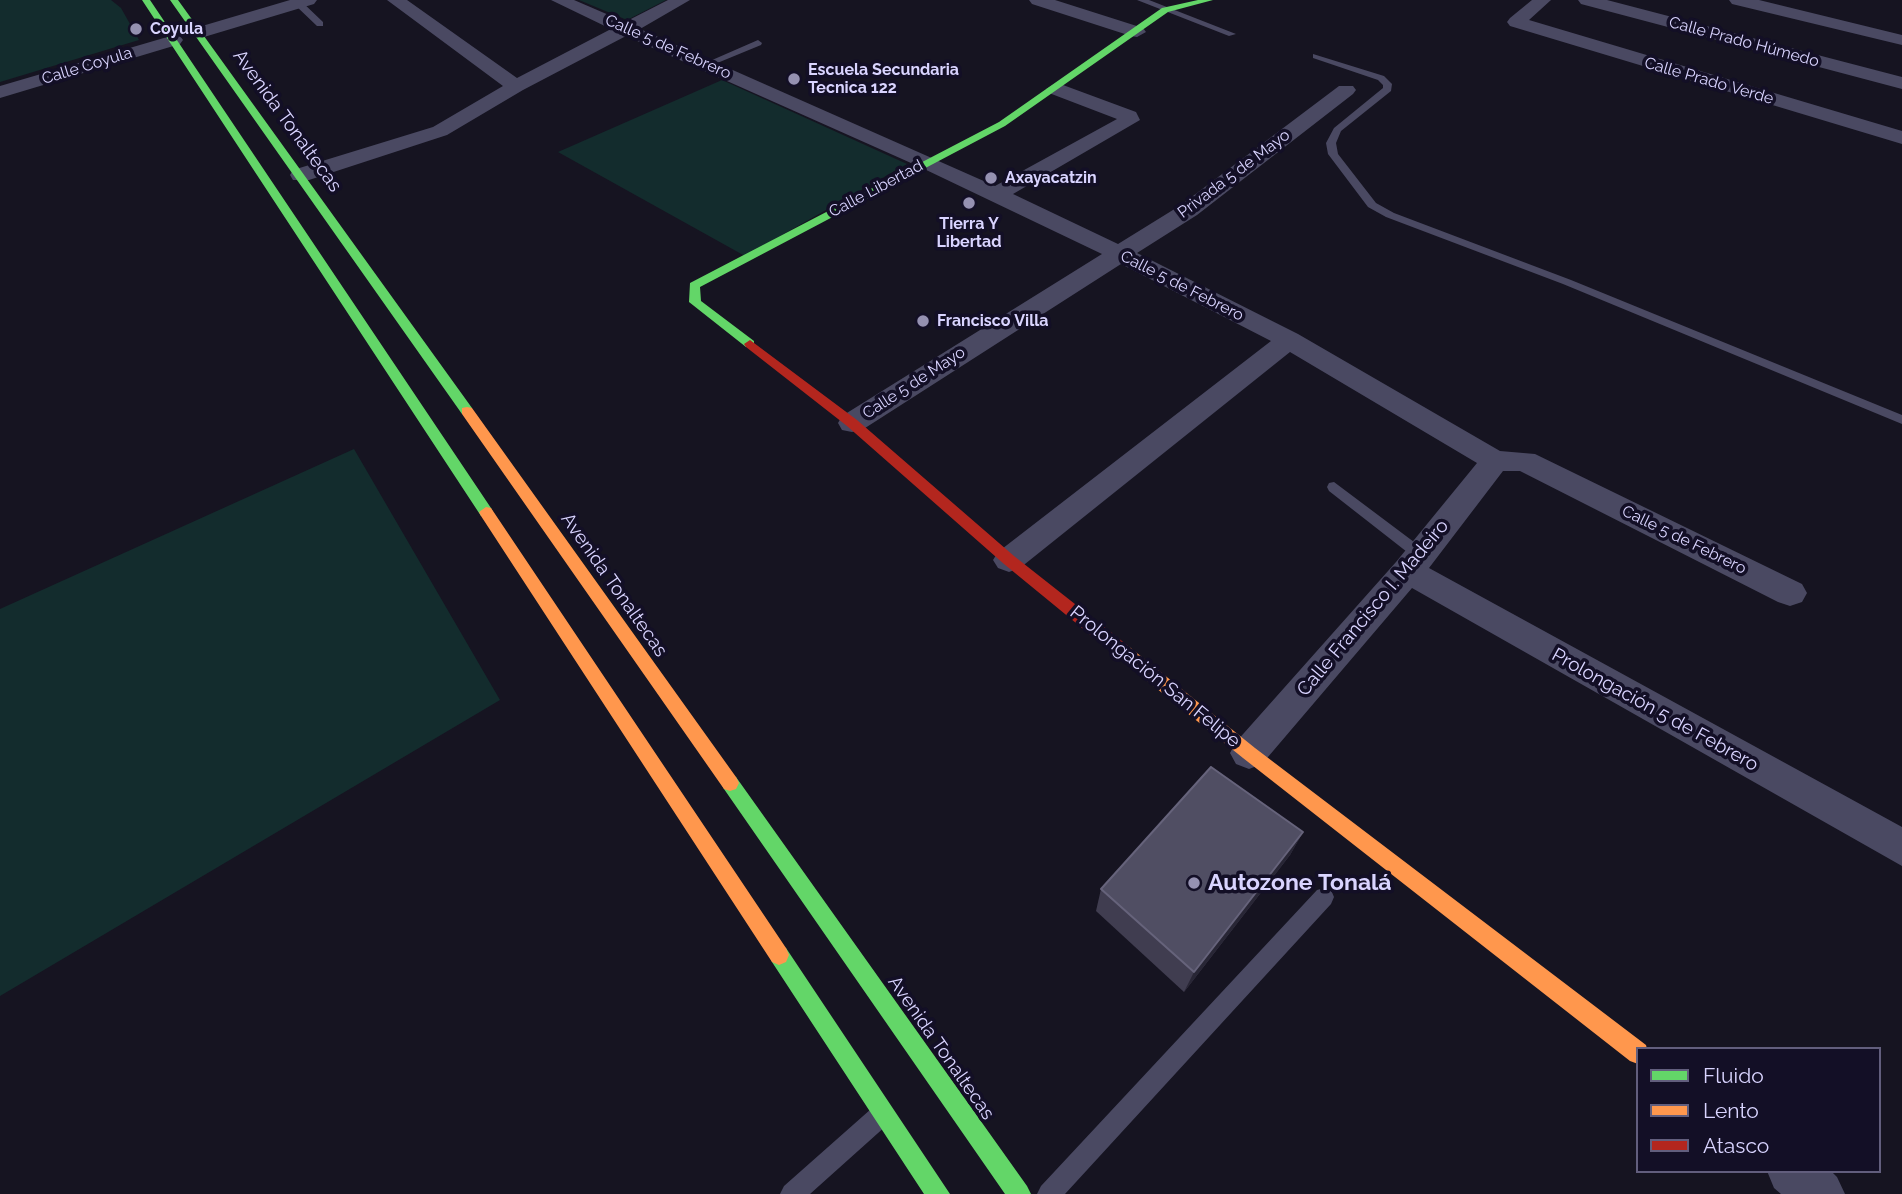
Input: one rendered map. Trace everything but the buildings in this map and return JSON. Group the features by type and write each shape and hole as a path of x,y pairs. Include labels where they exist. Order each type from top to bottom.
{"main road":[{"path":"146,0 938,1194"},
{"name":"Avenida Tonaltecas","path":"174,0 301,175 1019,1194"},
{"name":"Calle Libertad","path":"694,285 1002,124 1138,32 1164,10 1209,0"},
{"name":"Prolongación San Felipe","path":"694,285 695,302 852,423 1009,560 1249,753 1636,1051"}],"street":[{"path":"396,0 516,86"},
{"name":"Calle 5 de Febrero","path":"560,0 996,194 1289,340 1495,461 1514,458 1524,461 1790,593"},
{"path":"301,175 440,131 516,86 681,0"},
{"path":"1038,0 1138,32"},
{"name":"Calle Prado Verde","path":"1542,0 1516,22 1902,138"},
{"name":"Calle Prado Húmedo","path":"1587,0 1902,83"},
{"path":"1738,0 1902,40"},
{"path":"1765,0 1902,33"},
{"path":"198,33 263,6 303,1"},
{"name":"Calle Coyula","path":"0,92 174,40"},
{"path":"996,194 1130,120 1129,116 1056,89"},
{"name":"Privada 5 de Mayo","path":"1118,253 1189,210 1346,90"},
{"name":"Calle 5 de Mayo","path":"852,423 1118,253"},
{"path":"1009,560 1289,340"},
{"name":"Calle Francisco I. Madeiro","path":"1249,753 1415,563 1495,461"},
{"name":"Prolongación 5 de Febrero","path":"1415,563 1902,848"},
{"path":"1794,1173 1820,1194"}],"lane":[{"path":"1141,0 1232,34"},
{"path":"303,1 320,24"},
{"path":"707,64 758,43"},
{"path":"1315,56 1381,78 1387,84 1388,89 1338,130 1331,143 1332,154 1372,205 1390,215 1567,282 1902,420"},
{"path":"1334,487 1415,563"},
{"path":"1049,1194 1324,897"},
{"path":"792,1194 884,1112"}],"green space":[{"path":"0,0 111,0 121,8 139,40 0,82"},
{"path":"579,0 666,0 627,20"},
{"path":"722,80 907,164 745,256 558,152"},
{"path":"354,449 500,700 0,996 0,609"}],"traffic: fast":[{"path":"146,0 486,512"},
{"path":"174,0 467,411"},
{"path":"750,344 695,302 694,285 1002,124 1165,10 1209,0"},
{"path":"730,783 1019,1194"},
{"path":"779,955 938,1194"}],"traffic: slow":[{"path":"467,411 730,783"},
{"path":"486,512 779,955"},
{"path":"1121,650 1249,753 1636,1051"}],"traffic: jam":[{"path":"750,344 852,423 1009,560 1121,650"}],"place":[{"name":"Coyula","path":"136,29"},
{"name":"Escuela Secundaria Tecnica 122","path":"794,79"},
{"name":"Axayacatzin","path":"991,178"},
{"name":"Tierra Y Libertad","path":"969,203"},
{"name":"Francisco Villa","path":"923,321"},
{"name":"Autozone Tonalá","path":"1194,883"}]}
